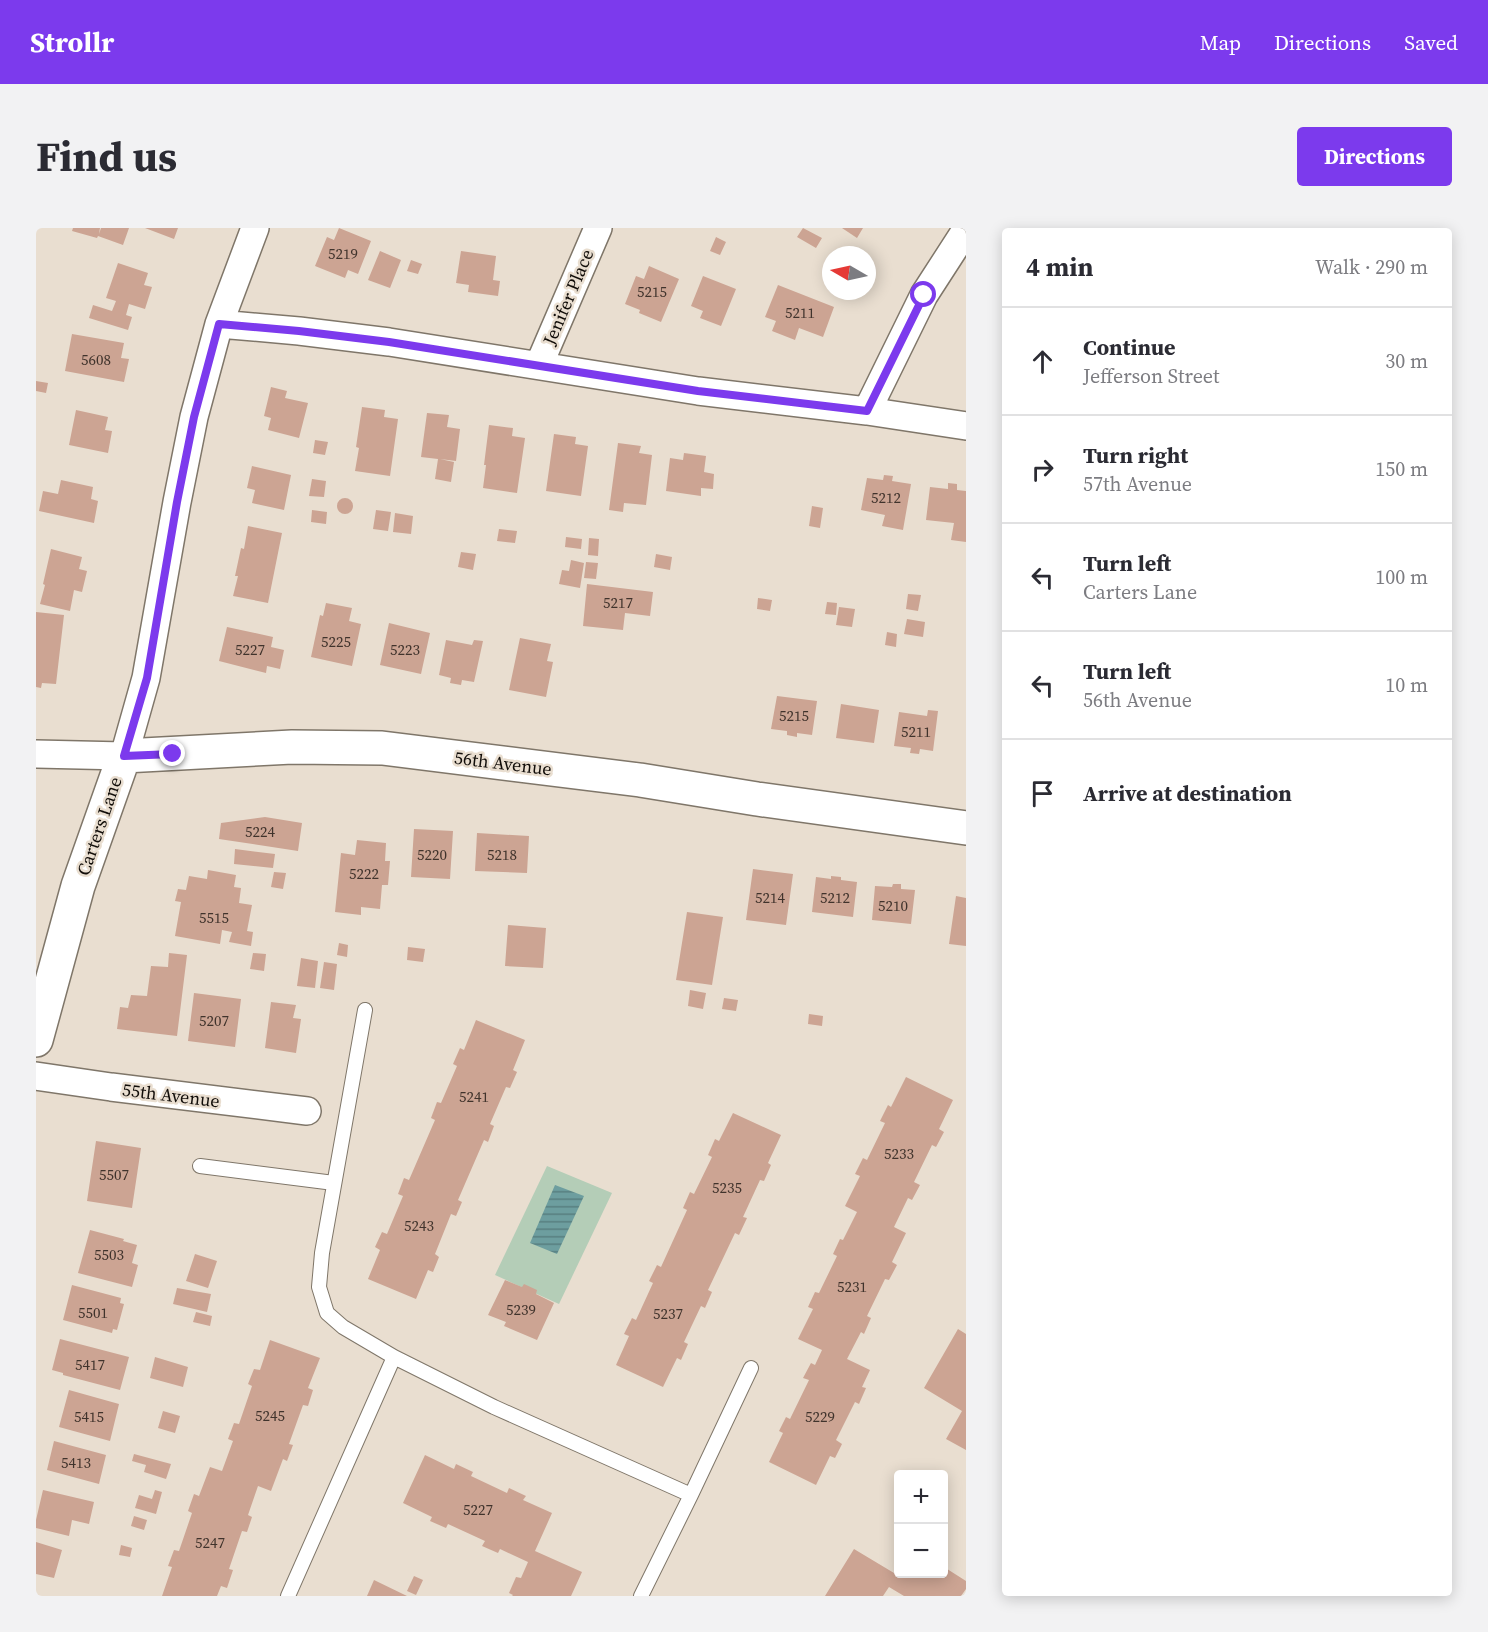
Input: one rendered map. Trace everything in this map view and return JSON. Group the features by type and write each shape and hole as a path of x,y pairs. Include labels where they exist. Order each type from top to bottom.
{"street":[{"name":"Carters Lane","path":"36,1040 78,886 124,756 147,678 192,428 219,324 255,228"},
{"name":"Jenifer Place","path":"539,365 598,228"},
{"path":"867,411 924,295 966,230"},
{"path":"219,324 333,335 698,391 867,411 966,426"},
{"name":"56th Avenue","path":"36,753 124,756 292,747 382,748 640,780 966,828"},
{"name":"55th Avenue","path":"36,1076 111,1088 307,1111"}],"lane":[{"path":"366,1010 322,1253 319,1287 327,1313 343,1328 394,1358 495,1407 691,1495"},
{"path":"200,1166 334,1183"},
{"path":"288,1596 394,1358"},
{"path":"640,1596 751,1368"}],"green space":[{"path":"547,1166 612,1193 559,1304 495,1275"}],"water":[{"path":"555,1185 584,1196 557,1254 530,1243"}],"building":[{"path":"73,228 100,228 99,234 101,228 129,228 123,245 98,236 97,238 72,231"},
{"path":"145,228 178,228 174,239"},
{"path":"339,228 371,241 358,274 348,270 345,278 315,266 327,237 334,240"},
{"path":"803,228 822,238 816,248 797,237"},
{"path":"842,228 863,228 857,238"},
{"path":"716,237 726,242 720,255 710,251"},
{"path":"380,251 401,260 390,288 368,280"},
{"path":"461,251 496,256 493,280 500,281 498,296 468,292 469,285 456,283"},
{"path":"411,260 422,264 418,274 407,271"},
{"path":"118,263 148,273 144,285 152,287 145,309 129,304 126,315 132,317 128,330 89,318 93,305 112,311 116,301 106,298"},
{"path":"649,266 679,279 661,322 625,304 636,276 644,279"},
{"path":"703,276 736,289 721,326 700,318 703,311 691,306"},
{"path":"778,285 834,307 823,337 799,328 795,340 772,331 776,321 765,317"},
{"path":"72,334 124,343 121,358 129,359 124,382 65,371"},
{"path":"36,381 48,383 46,393 36,391"},
{"path":"271,387 287,391 285,398 308,403 299,438 268,430 271,418 264,416"},
{"path":"362,407 385,410 384,417 398,419 390,476 355,471"},
{"path":"76,410 108,417 105,430 112,431 108,453 69,445"},
{"path":"427,413 449,415 447,427 460,429 456,461 440,459 454,462 451,482 435,479 438,459 421,457"},
{"path":"489,425 513,428 512,436 525,438 517,493 483,488"},
{"path":"554,434 576,437 575,444 588,446 581,496 546,491"},
{"path":"315,440 328,442 325,455 313,453"},
{"path":"618,443 641,446 639,453 652,455 646,505 624,503 623,512 609,510"},
{"path":"684,453 706,456 704,472 714,474 713,489 701,488 701,496 666,491 670,458 683,460"},
{"path":"252,466 291,475 284,510 252,503 255,490 247,488"},
{"path":"884,475 893,476 892,481 911,484 903,530 882,526 885,515 861,510 867,478 883,480"},
{"path":"312,479 326,481 324,497 309,496"},
{"path":"61,480 93,487 91,499 98,501 94,523 39,511 43,491 58,494"},
{"path":"948,483 957,484 957,490 966,491 966,542 951,540 954,523 926,520 930,487 948,489"},
{"path":"342,498 348,498 353,506 351,512 342,514 337,509 337,503"},
{"path":"812,506 823,508 820,528 809,526"},
{"path":"312,510 327,512 326,524 311,522"},
{"path":"376,510 391,512 388,531 373,529"},
{"path":"395,513 413,516 411,534 393,532"},
{"path":"248,526 282,533 268,603 233,596 241,548 244,549"},
{"path":"499,529 517,531 515,543 497,541"},
{"path":"566,537 582,539 581,549 565,547"},
{"path":"589,538 599,539 598,556 588,555"},
{"path":"51,549 82,557 79,569 87,571 82,592 74,590 70,611 40,604"},
{"path":"461,552 476,554 473,570 458,567"},
{"path":"656,554 672,557 670,570 654,567"},
{"path":"571,560 584,563 580,588 559,584 562,570 569,571"},
{"path":"586,562 598,563 596,579 584,578"},
{"path":"587,584 653,592 650,616 625,613 623,630 583,626"},
{"path":"908,594 921,595 918,611 906,609"},
{"path":"758,598 772,600 770,611 757,609"},
{"path":"827,602 837,603 836,615 825,614"},
{"path":"326,603 352,608 349,621 361,624 352,666 311,657 320,615 323,616"},
{"path":"839,607 855,609 852,627 836,625"},
{"path":"36,612 64,615 56,684 42,683 41,688 36,687"},
{"path":"907,619 925,622 923,637 904,634"},
{"path":"389,623 430,633 421,674 380,665"},
{"path":"227,627 273,637 271,647 284,650 280,669 267,666 266,673 219,661"},
{"path":"887,632 897,634 896,647 885,645"},
{"path":"520,638 551,644 547,661 553,662 546,697 509,690"},
{"path":"446,640 472,645 474,640 483,641 474,682 462,680 461,685 450,683 451,678 439,675"},
{"path":"777,696 817,701 812,735 797,733 797,737 787,735 787,731 771,729"},
{"path":"841,704 879,710 874,743 836,738"},
{"path":"928,710 938,711 933,751 920,749 919,754 910,753 911,748 894,746 899,712 927,716"},
{"path":"265,817 302,823 298,851 219,839 221,823"},
{"path":"414,829 453,831 450,879 411,877"},
{"path":"477,833 529,836 527,873 475,871"},
{"path":"357,840 386,843 385,861 390,861 388,885 382,885 380,909 361,907 361,915 335,912 341,853 355,855"},
{"path":"235,849 275,854 273,868 234,864"},
{"path":"753,869 793,874 786,925 746,920"},
{"path":"208,870 236,875 234,887 241,888 239,903 252,905 247,931 253,932 251,946 229,942 232,932 222,930 220,944 175,936 181,902 175,901 178,889 186,890 189,876 207,879"},
{"path":"274,872 286,873 283,889 271,887"},
{"path":"831,876 857,882 853,917 812,912 816,877 831,879"},
{"path":"893,884 901,884 901,889 915,890 911,924 872,920 875,886 892,887"},
{"path":"956,896 966,898 966,946 949,944"},
{"path":"687,912 723,917 712,985 676,980"},
{"path":"508,925 546,928 543,968 505,966"},
{"path":"339,943 348,945 347,957 337,955"},
{"path":"408,947 425,949 423,962 407,960"},
{"path":"169,953 187,955 177,1036 117,1029 120,1007 128,1008 131,995 147,996 151,966 168,967"},
{"path":"253,953 266,954 264,971 250,969"},
{"path":"301,958 318,961 315,988 297,986"},
{"path":"324,962 337,964 334,990 320,988"},
{"path":"690,990 706,993 703,1009 688,1006"},
{"path":"194,993 241,999 235,1047 188,1041"},
{"path":"724,998 738,1000 736,1011 722,1009"},
{"path":"271,1002 296,1005 293,1018 301,1019 296,1053 265,1048"},
{"path":"809,1014 823,1016 822,1026 808,1024"},
{"path":"476,1020 525,1040 513,1070 517,1072 510,1088 506,1087 490,1124 494,1126 488,1142 484,1140 458,1200 462,1202 456,1216 451,1214 435,1254 439,1257 433,1272 428,1270 416,1299 368,1279 380,1250 375,1247 382,1232 387,1234 403,1196 398,1194 404,1178 409,1180 435,1120 431,1118 437,1102 441,1103 457,1066 453,1064 460,1048 464,1050"},
{"path":"906,1077 953,1100 939,1129 944,1132 936,1147 932,1145 914,1182 920,1185 912,1200 908,1198 894,1227 906,1233 892,1262 897,1265 889,1280 885,1279 867,1316 871,1318 864,1334 861,1332 847,1359 870,1370 862,1387 866,1388 859,1404 855,1402 836,1440 842,1444 835,1458 830,1456 816,1485 769,1462 783,1433 779,1431 786,1417 790,1419 809,1380 803,1378 811,1363 815,1365 822,1350 798,1339 813,1309 808,1307 815,1292 819,1293 837,1256 833,1254 840,1239 843,1240 857,1212 845,1206 860,1176 855,1174 863,1158 867,1160 885,1123 880,1121 888,1105 891,1107"},
{"path":"733,1113 781,1135 768,1163 771,1165 764,1181 760,1180 743,1217 747,1218 739,1235 735,1233 708,1290 712,1292 705,1308 701,1306 684,1342 688,1344 681,1360 677,1358 663,1387 616,1365 629,1336 624,1334 632,1318 636,1320 653,1283 649,1281 657,1265 661,1267 687,1210 683,1208 690,1192 694,1194 712,1157 708,1155 715,1139 719,1141"},
{"path":"96,1141 141,1148 132,1208 87,1201"},
{"path":"90,1230 137,1245 132,1263 138,1265 132,1287 78,1273"},
{"path":"195,1254 217,1261 208,1288 186,1281"},
{"path":"505,1280 522,1287 524,1284 537,1290 536,1294 554,1303 537,1340 504,1326 506,1322 488,1315"},
{"path":"72,1285 121,1298 120,1303 124,1304 117,1330 113,1329 112,1333 63,1320"},
{"path":"177,1288 211,1294 207,1312 173,1304"},
{"path":"196,1312 212,1316 210,1326 193,1322"},
{"path":"958,1329 966,1334 966,1450 946,1439 962,1411 924,1388"},
{"path":"60,1339 129,1357 120,1390 52,1370"},
{"path":"270,1340 320,1358 308,1388 313,1390 308,1406 303,1405 289,1444 293,1445 287,1461 283,1459 271,1491 258,1486 248,1515 252,1517 247,1532 242,1531 229,1569 233,1570 227,1588 221,1586 217,1596 162,1596 172,1567 168,1566 174,1550 179,1551 192,1513 188,1511 194,1494 199,1496 210,1467 222,1471 233,1441 228,1439 234,1423 239,1424 252,1386 248,1384 254,1369 260,1370"},
{"path":"155,1357 188,1367 183,1387 150,1378"},
{"path":"69,1390 119,1404 110,1441 59,1427"},
{"path":"163,1411 180,1416 175,1433 158,1428"},
{"path":"54,1441 106,1455 99,1484 47,1470"},
{"path":"134,1454 171,1464 166,1479 144,1472 146,1465 132,1461"},
{"path":"425,1455 454,1469 456,1464 473,1472 471,1476 507,1493 509,1488 526,1496 523,1500 552,1513 535,1551 582,1572 571,1596 512,1596 509,1593 516,1577 521,1578 528,1562 500,1549 498,1553 482,1546 485,1541 448,1524 446,1528 430,1521 432,1517 403,1503"},
{"path":"43,1490 94,1502 89,1524 72,1520 69,1536 36,1528"},
{"path":"155,1490 162,1492 156,1514 135,1508 139,1495 152,1499"},
{"path":"134,1516 147,1520 144,1530 131,1526"},
{"path":"36,1542 62,1550 54,1578 36,1574"},
{"path":"121,1545 132,1548 130,1557 119,1555"},
{"path":"854,1549 894,1573 894,1578 948,1578 948,1570 966,1581 966,1589 961,1596 904,1596 889,1587 883,1596 825,1596"},
{"path":"414,1576 423,1580 416,1595 407,1591"},
{"path":"374,1580 407,1596 367,1596"}],"route":[{"path":"173,754 124,756 147,678 194,417 219,324 389,342 698,391 867,411 924,295"}]}
